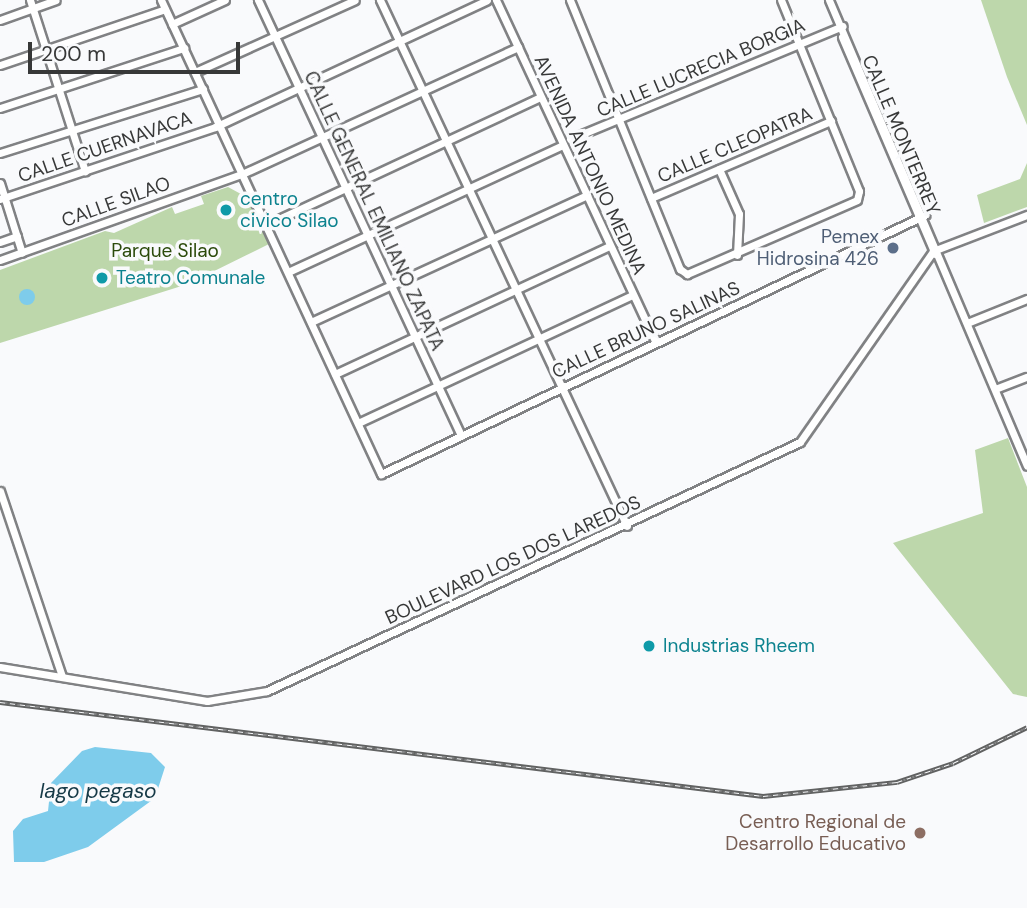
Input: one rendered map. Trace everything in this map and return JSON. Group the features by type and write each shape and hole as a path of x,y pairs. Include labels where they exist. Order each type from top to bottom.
{"street":[{"path":"0,20 32,4 56,0"},
{"path":"161,0 358,423 633,295"},
{"path":"172,24 225,0"},
{"name":"CALLE GENERAL EMILIANO ZAPATA","path":"258,0 461,436"},
{"path":"195,72 355,0"},
{"path":"380,0 465,190 627,526"},
{"name":"CALLE CUERNAVACA","path":"2,198 219,124 486,0"},
{"name":"AVENIDA ANTONIO MEDINA","path":"496,0 656,344"},
{"path":"570,0 616,120 680,269 687,274 737,256 857,200 831,121 781,0"},
{"name":"CALLE MONTERREY","path":"830,0 1027,466"},
{"path":"32,4 85,171"},
{"path":"0,65 165,9"},
{"name":"CALLE LUCRECIA BORGIA","path":"570,139 840,24"},
{"name":"CALLE SILAO","path":"0,260 242,174 518,47"},
{"path":"0,108 184,48"},
{"path":"0,153 202,89"},
{"path":"266,225 541,97"},
{"name":"CALLE CLEOPATRA","path":"651,198 831,121"},
{"path":"288,272 563,145"},
{"path":"719,169 739,214 737,256"},
{"path":"0,183 2,198 22,253"},
{"path":"311,322 587,195"},
{"path":"936,250 1027,215"},
{"name":"CALLE BRUNO SALINAS","path":"358,423 381,474 922,217"},
{"path":"0,242 17,236"},
{"path":"335,374 610,246"},
{"name":"BOULEVARD LOS DOS LAREDOS","path":"0,667 193,699 252,697 627,526 808,436 936,250"},
{"path":"967,323 1027,299"},
{"path":"995,389 1027,377"},
{"path":"1018,444 1027,439"},
{"path":"0,491 62,676"}],"green space":[{"path":"981,0 1027,0 1027,125 1007,77"},
{"path":"1027,163 1027,207 984,223 977,195 1020,179"},
{"name":"Parque Silao","path":"228,187 252,200 273,242 188,284 0,343 0,270 105,231 114,233 172,207 175,214 204,204 201,196"},
{"path":"1008,438 1027,487 1027,697 1013,694 893,543 983,513 975,450"}],"water":[{"path":"24,289 30,289 35,297 33,303 24,305 19,300 19,294"},
{"name":"lago pegaso","path":"95,747 151,753 165,767 155,798 88,847 44,862 14,862 13,831 23,819 48,811 51,783 82,751"}],"railway":[{"path":"0,702 763,796 897,782 953,763 1027,727"}],"place":[{"name":"centro civico Silao","path":"226,210"},
{"name":"Pemex Hidrosina 426","path":"893,248"},
{"name":"Teatro Comunale","path":"102,278"},
{"name":"Industrias Rheem","path":"649,646"},
{"name":"Centro Regional de Desarrollo Educativo","path":"920,833"}]}
